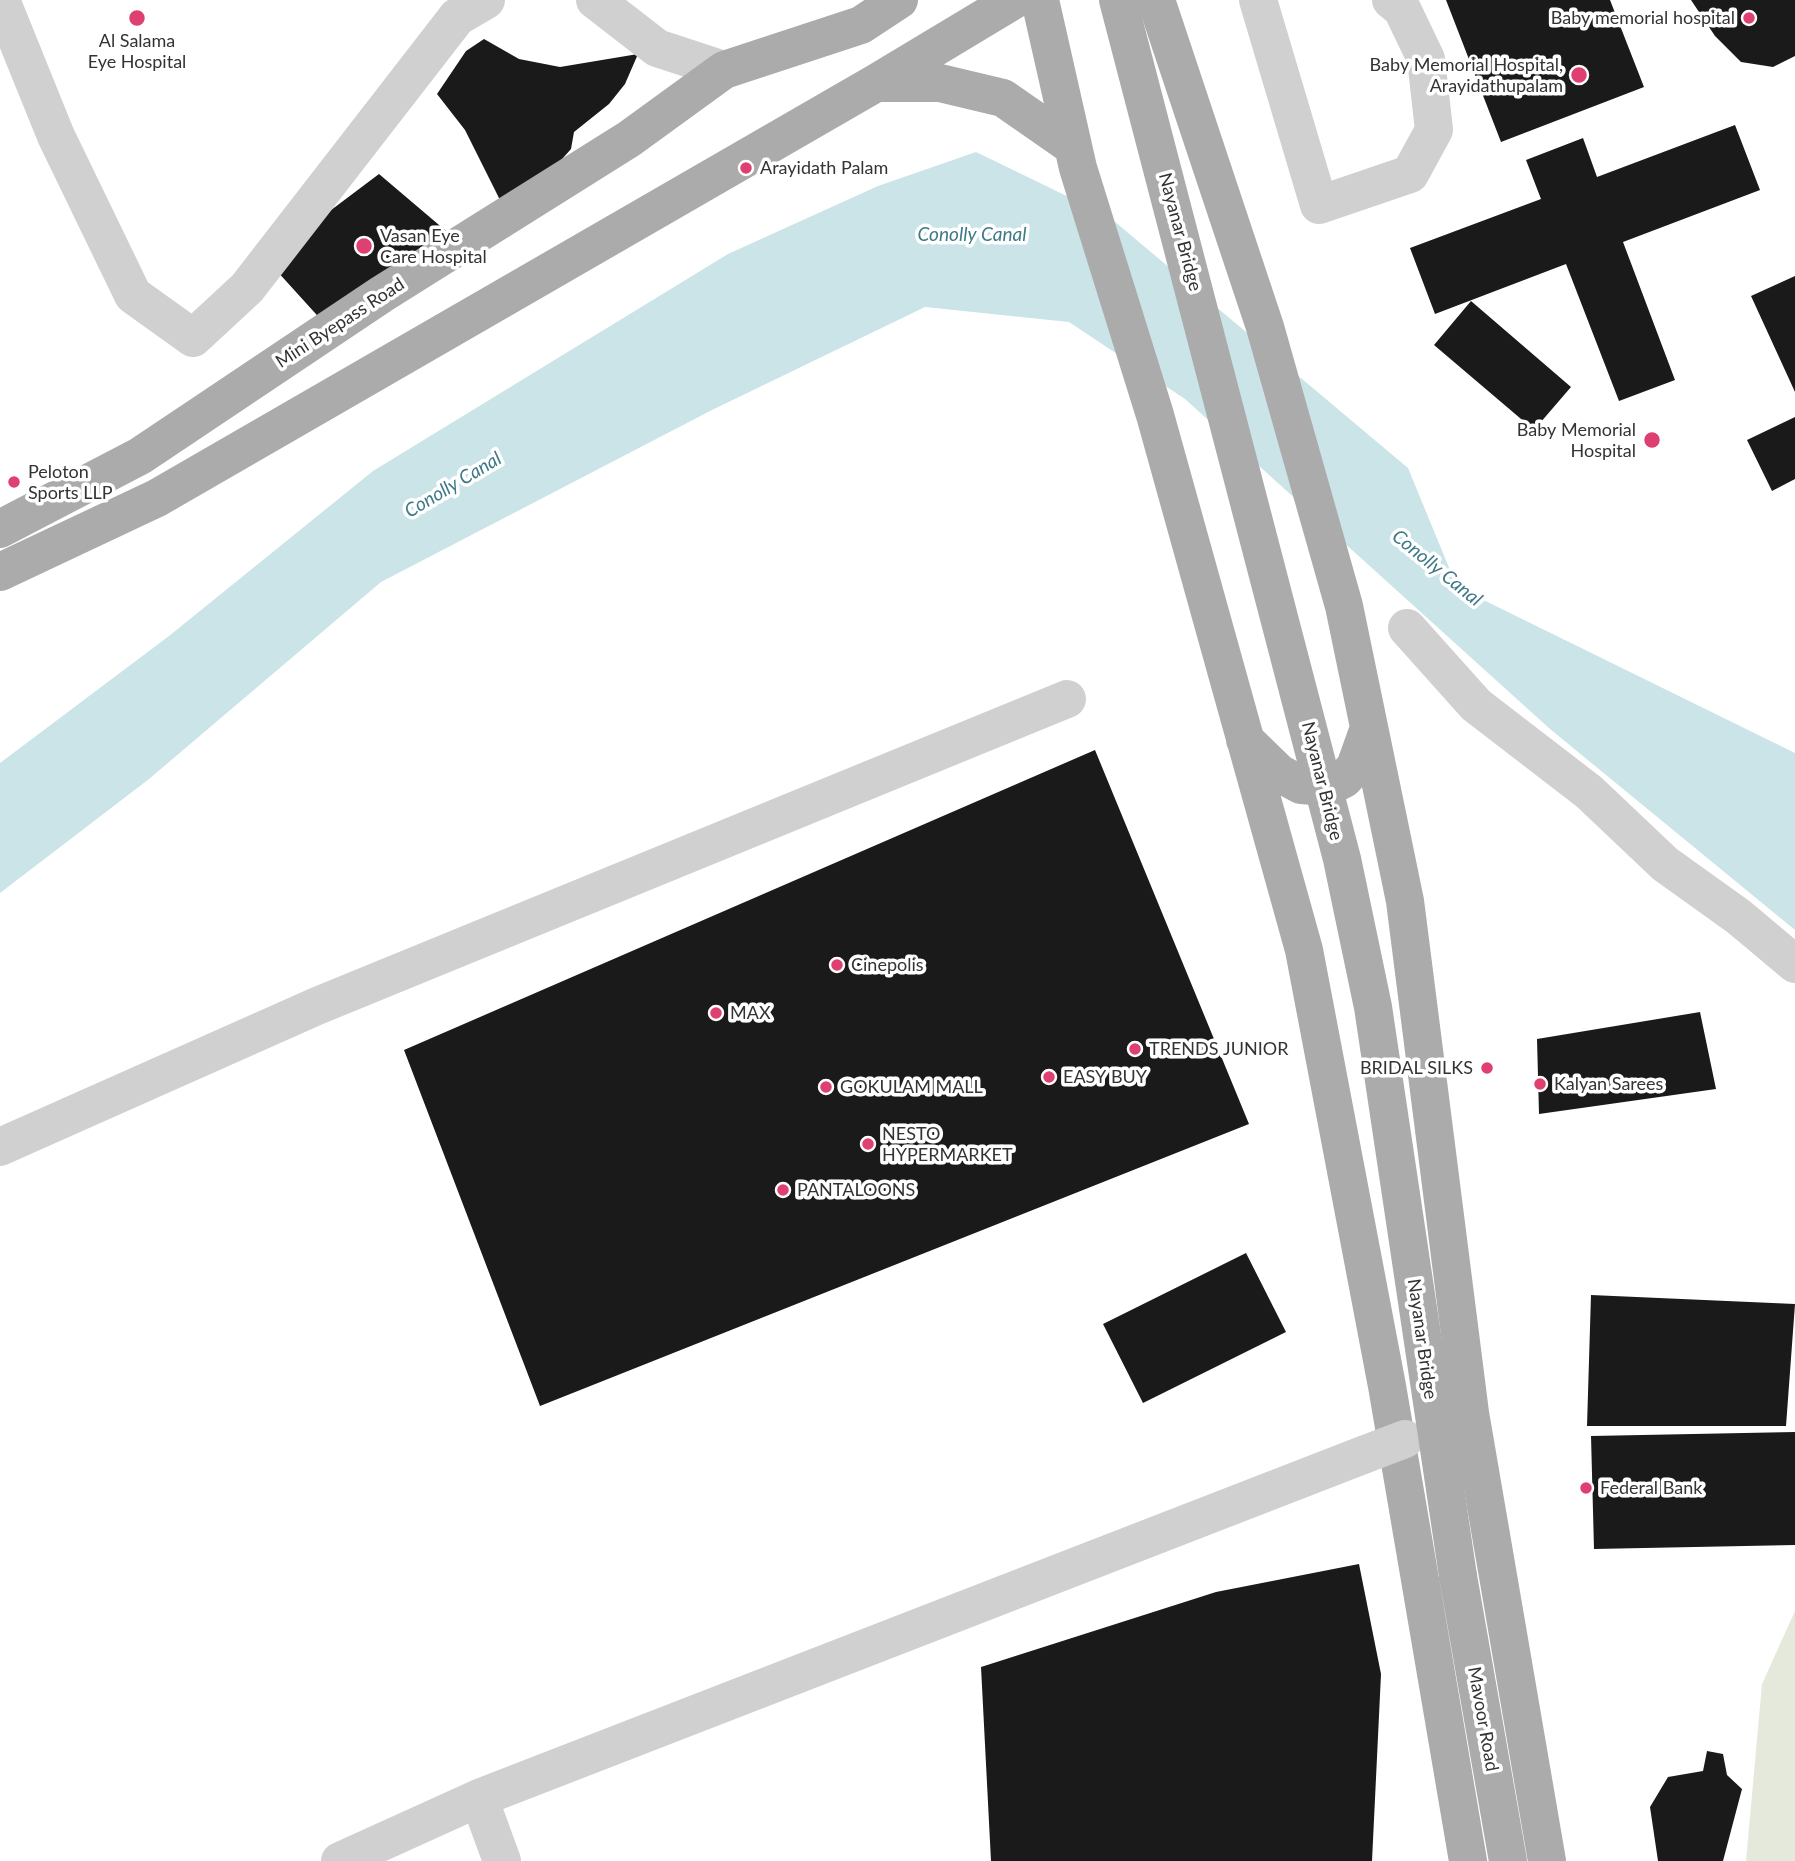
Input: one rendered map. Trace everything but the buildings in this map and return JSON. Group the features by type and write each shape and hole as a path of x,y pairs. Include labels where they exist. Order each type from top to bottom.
{"main road":[{"name":"Mini Byepass Road","path":"0,529 140,456 382,294 629,139 724,70 861,26 898,0"},
{"path":"0,572 157,498 876,83 1014,0"},
{"path":"1040,0 1075,157 1156,415 1304,950 1387,1385 1468,1861"},
{"name":"Nayanar Bridge","path":"1118,0 1342,859 1373,1007 1458,1576"},
{"path":"1156,0 1265,327 1343,606 1369,728 1405,901 1470,1413 1547,1861"},
{"path":"876,83 940,83 1003,98 1075,157"},
{"path":"1245,740 1279,773 1301,785 1328,787 1344,779 1355,767 1369,728"},
{"name":"Mavoor Road","path":"1458,1576 1508,1861"}],"street":[{"path":"1,0 56,136 133,295 193,338 247,288 457,17 486,0"},
{"path":"595,0 657,48 724,70"},
{"path":"1258,0 1319,205 1410,174 1434,130 1426,59 1402,9 1391,0"},
{"path":"1408,628 1476,705 1589,792 1665,863 1739,917 1795,964"},
{"path":"0,1147 317,1006 1067,699"},
{"path":"340,1861 479,1798 1412,1436"},
{"path":"479,1798 502,1861"}],"shaded area":[{"path":"1795,1611 1795,1861 1746,1861 1762,1684"}],"water":[{"name":"Conolly Canal","path":"976,152 1108,216 1408,468 1457,587 1795,753 1795,930 1550,729 1185,399 1069,322 925,307 712,410 381,582 149,779 0,893 0,763 169,636 373,471 728,254 878,186"}],"place":[{"name":"Al Salama Eye Hospital","path":"137,18"},
{"name":"Baby memorial hospital","path":"1749,18"},
{"name":"Baby Memorial Hospital, Arayidathupalam","path":"1579,75"},
{"name":"Arayidath Palam","path":"746,168"},
{"name":"Vasan Eye Care Hospital","path":"364,246"},
{"name":"Baby Memorial Hospital","path":"1652,440"},
{"name":"Peloton Sports LLP","path":"14,482"},
{"name":"Cinepolis","path":"837,965"},
{"name":"MAX","path":"716,1013"},
{"name":"TRENDS JUNIOR","path":"1135,1049"},
{"name":"BRIDAL SILKS","path":"1487,1068"},
{"name":"EASY BUY","path":"1049,1077"},
{"name":"Kalyan Sarees","path":"1540,1084"},
{"name":"GOKULAM MALL","path":"826,1087"},
{"name":"NESTO HYPERMARKET","path":"868,1144"},
{"name":"PANTALOONS","path":"783,1190"},
{"name":"Federal Bank","path":"1586,1488"}]}
